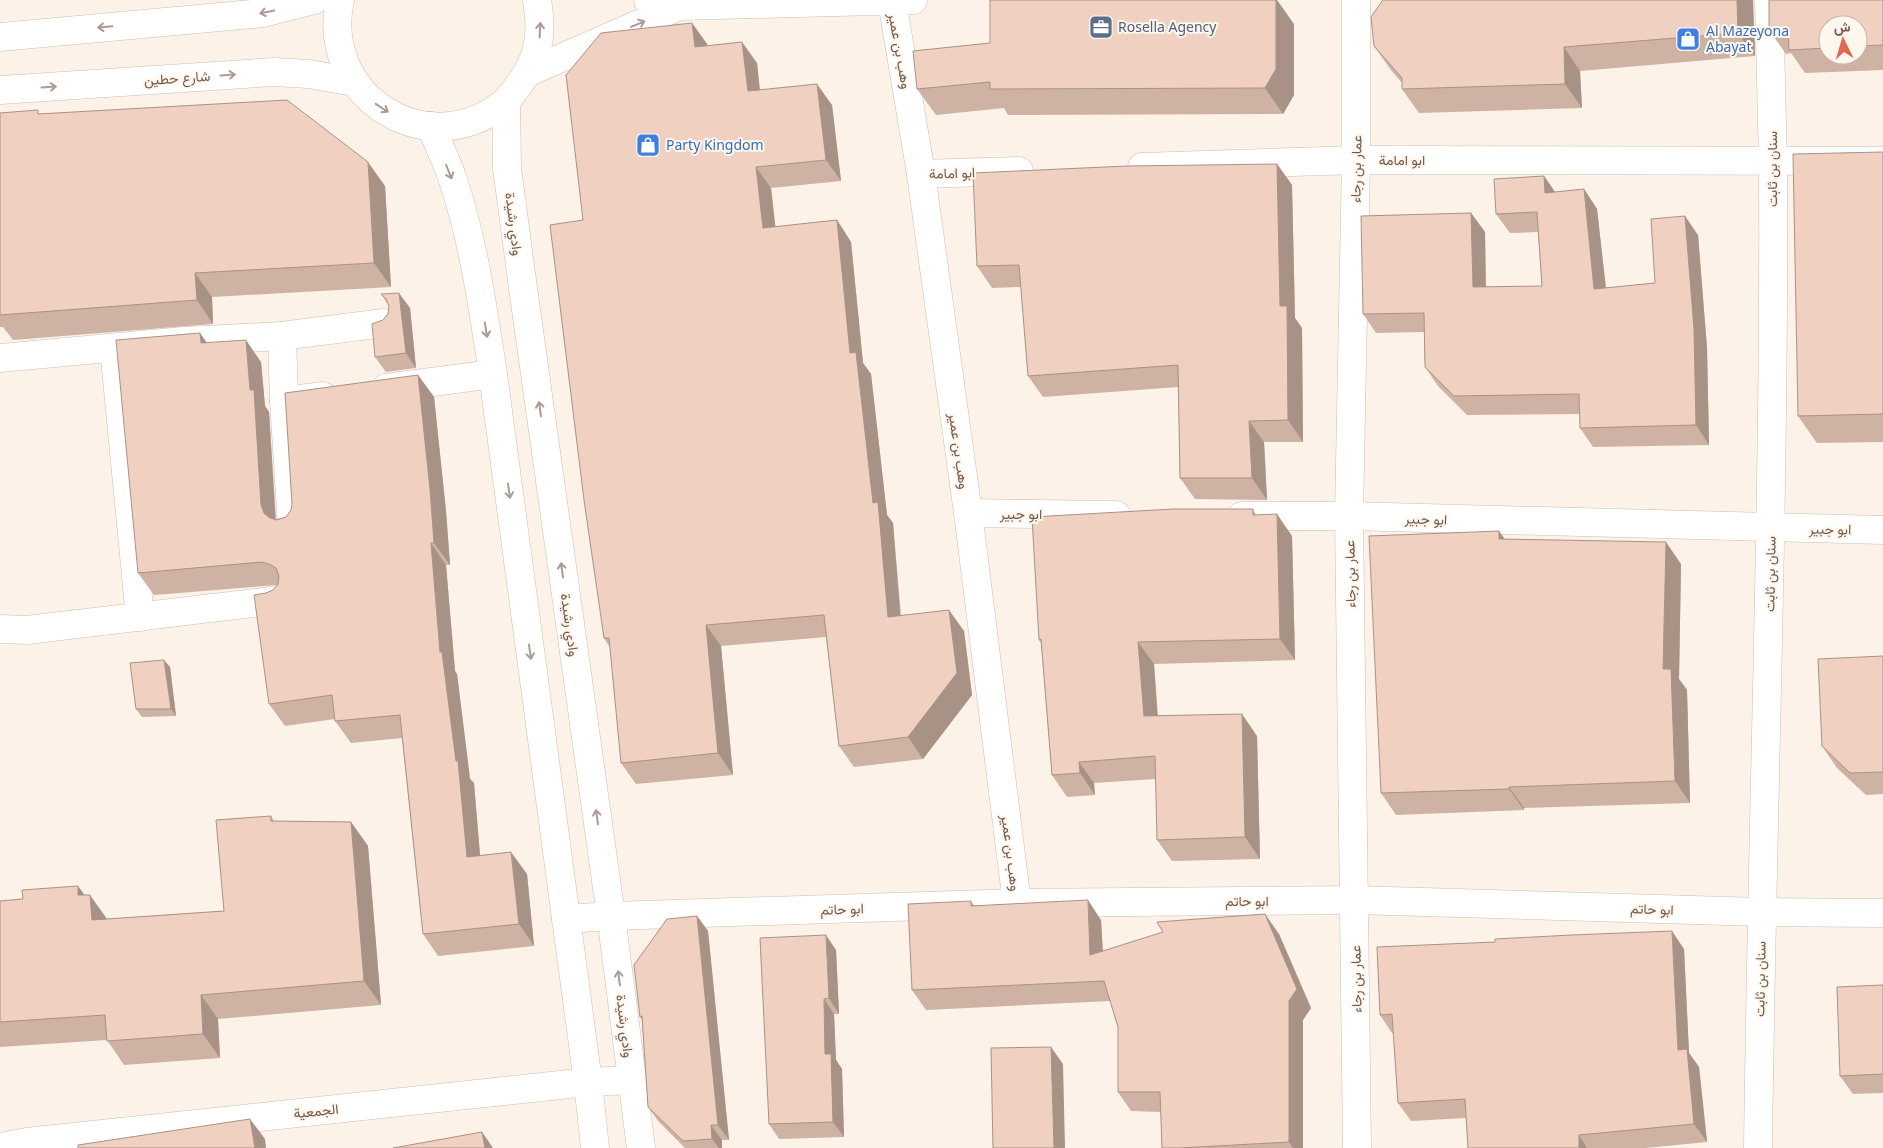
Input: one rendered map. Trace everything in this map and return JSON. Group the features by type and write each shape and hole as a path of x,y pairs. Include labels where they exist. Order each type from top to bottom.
{"street":[{"path":"0,37 263,13 314,0"},
{"path":"340,0 337,22 339,43 345,64 354,82 372,101 393,116 412,123 431,126 452,126 471,122 490,113 506,102 529,72 537,53 540,34 540,16 537,0"},
{"path":"648,0 680,6 902,1"},
{"name":"عمار بن رجاء","path":"1356,0 1356,160 1349,516 1357,1148"},
{"name":"سنان بن ثابت","path":"1758,1148 1761,912 1771,529 1773,160 1769,0"},
{"name":"وهب بن عمير","path":"902,1 921,174 968,514 1017,903"},
{"path":"529,72 680,6"},
{"name":"شارع حطين","path":"0,90 274,72 309,74 354,82"},
{"name":"وادي رشيدة","path":"506,102 507,168 521,280 611,916 640,1148"},
{"path":"431,126 452,179 468,235 482,301 588,1082 595,1148"},
{"name":"ابو امامة","path":"1119,168 1356,160 1883,161"},
{"name":"ابو امامة","path":"921,174 1040,170"},
{"path":"0,358 184,341 282,336 384,323"},
{"path":"282,336 292,526"},
{"path":"114,348 140,617"},
{"path":"284,401 493,374"},
{"name":"ابو جبير","path":"968,514 1144,515"},
{"name":"ابو جبير","path":"1222,516 1349,516 1771,529 1883,530"},
{"path":"0,628 27,630 278,600"},
{"name":"ابو حاتم","path":"566,920 611,916 1017,903 1355,900 1761,912 1883,913"},
{"name":"الجمعية","path":"0,1147 27,1142 588,1082 632,1080"}],"building":[{"path":"990,0 1276,0 1276,69 1265,88 990,89 990,82 917,89 913,51 990,43"},
{"path":"1383,0 1737,0 1738,33 1564,47 1565,84 1402,89 1402,78 1374,46 1371,17"},
{"path":"1769,0 1883,0 1883,45 1868,46 1868,15 1818,15 1818,49 1789,50 1788,29 1769,30"},
{"path":"692,23 695,47 742,42 748,91 817,84 826,160 756,167 763,228 837,220 850,353 856,352 873,503 878,502 888,617 949,610 957,673 908,737 839,746 824,615 706,625 718,753 621,763 609,638 604,638 584,500 550,225 583,220 566,75 601,33"},
{"path":"287,100 368,162 374,263 195,273 197,300 0,315 0,113 38,110 38,114"},
{"path":"1883,152 1883,414 1798,416 1793,154"},
{"path":"1277,164 1280,306 1287,306 1288,420 1249,421 1252,478 1180,478 1178,365 1028,376 1019,265 977,266 973,173 1127,166"},
{"path":"1544,176 1545,193 1584,189 1594,289 1655,283 1651,219 1685,216 1694,329 1696,425 1580,428 1579,394 1454,396 1425,367 1424,313 1363,314 1361,216 1471,213 1473,287 1542,286 1537,212 1496,214 1494,179"},
{"path":"399,293 406,353 375,357 372,324 383,320 388,314 389,306 381,294"},
{"path":"200,333 201,343 246,340 250,390 254,390 261,505 264,513 270,518 277,520 286,517 291,510 292,504 285,393 418,375 430,489 434,543 431,543 440,652 442,652 456,761 458,761 467,857 511,852 519,924 423,934 400,715 335,721 332,695 269,704 254,595 273,590 278,584 279,576 276,568 262,562 138,573 116,340"},
{"path":"1173,509 1253,509 1253,515 1277,514 1280,639 1138,642 1144,716 1242,714 1245,837 1157,840 1155,756 1079,762 1080,773 1052,775 1041,639 1039,640 1032,517"},
{"path":"1499,531 1499,539 1666,542 1663,669 1671,669 1675,781 1381,793 1369,536"},
{"path":"1883,656 1883,772 1850,773 1822,746 1818,659"},
{"path":"164,660 171,709 136,709 130,663"},
{"path":"271,816 271,821 351,822 364,981 201,995 203,1034 107,1041 105,1015 0,1022 0,901 23,899 22,890 78,886 78,895 90,895 92,920 224,911 216,820"},
{"path":"1088,900 1090,955 1163,932 1157,922 1265,914 1297,989 1289,1001 1289,1142 1162,1148 1160,1092 1118,1092 1118,1027 1104,981 912,990 908,904 971,901 971,906"},
{"path":"697,916 718,1125 711,1125 712,1139 683,1141 648,1107 642,1016 640,1017 634,965 667,919"},
{"path":"1672,931 1678,1050 1687,1049 1694,1124 1579,1135 1579,1148 1468,1148 1465,1099 1398,1103 1392,1014 1380,1015 1377,947 1495,942 1495,939"},
{"path":"826,935 829,998 824,999 825,1054 831,1054 833,1122 769,1124 760,938"},
{"path":"1883,985 1883,1074 1840,1076 1837,987"},
{"path":"1051,1047 1054,1148 993,1148 991,1048"},
{"path":"250,1119 255,1148 78,1148 78,1145"},
{"path":"482,1132 485,1148 393,1148"}],"place":[{"name":"Rosella Agency","path":"1101,27"},
{"name":"Al Mazeyona Abayat","path":"1688,39"},
{"name":"Party Kingdom","path":"648,145"}]}
